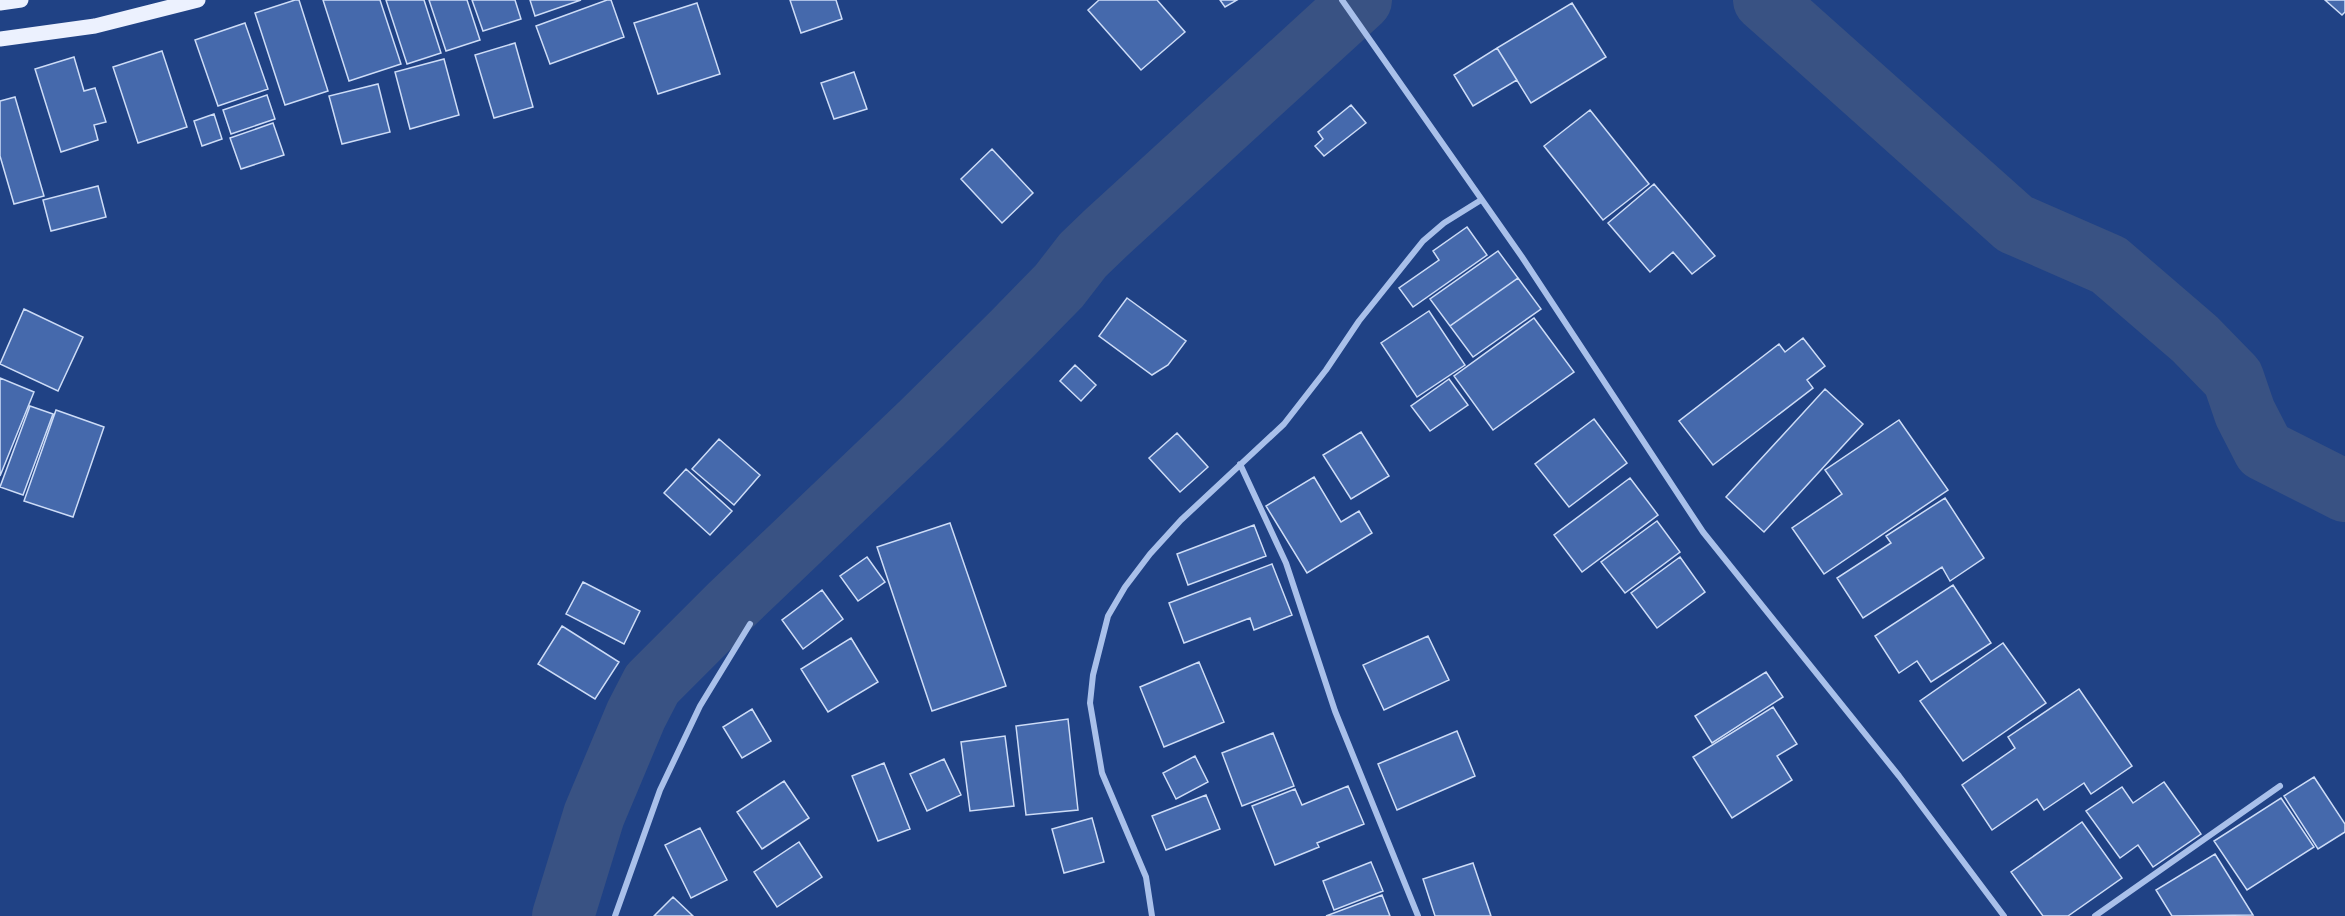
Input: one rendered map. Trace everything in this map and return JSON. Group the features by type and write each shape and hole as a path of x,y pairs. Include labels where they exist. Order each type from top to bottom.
{"main road":[{"path":"0,3 21,0"},
{"path":"0,39 95,26 198,0"}],"street":[{"path":"1342,0 1549,297 1703,532 1899,776 2004,916"},
{"path":"1152,916 1146,877 1102,773 1090,703 1093,675 1108,616 1125,587 1158,546 1240,464 1284,424 1326,370 1359,321 1423,241 1444,223 1481,200"},
{"path":"1240,464 1286,563 1335,711 1418,916"},
{"path":"615,916 660,790 700,706 750,624"},
{"path":"2095,916 2280,786"}],"building":[{"path":"299,0 328,91 285,105 255,13"},
{"path":"323,0 380,0 401,64 349,81"},
{"path":"386,0 424,0 441,53 407,64"},
{"path":"429,0 467,0 480,40 446,51"},
{"path":"472,0 515,0 521,19 483,31"},
{"path":"530,0 581,0 535,16"},
{"path":"611,0 624,37 550,64 536,26"},
{"path":"790,0 836,0 842,19 801,33"},
{"path":"1099,0 1157,0 1185,32 1141,70 1088,10"},
{"path":"1220,0 1237,0 1225,7"},
{"path":"2325,0 2345,0 2345,12 2342,15"},
{"path":"697,3 720,74 658,94 634,23"},
{"path":"1572,3 1606,57 1531,103 1497,48"},
{"path":"245,23 268,89 218,106 195,40"},
{"path":"515,43 533,107 494,118 475,55"},
{"path":"1497,48 1517,80 1473,106 1454,75"},
{"path":"162,51 187,127 138,143 113,67"},
{"path":"74,57 84,91 95,88 106,122 94,125 98,140 61,152 35,69"},
{"path":"444,59 459,115 410,129 395,72"},
{"path":"854,72 867,109 834,119 821,83"},
{"path":"378,84 390,132 342,144 329,96"},
{"path":"267,95 275,119 231,134 223,110"},
{"path":"15,97 44,196 14,204 0,156 0,101"},
{"path":"1351,105 1366,123 1324,156 1315,146 1323,139 1318,132"},
{"path":"1590,110 1649,184 1603,220 1544,146"},
{"path":"214,114 222,139 202,146 194,121"},
{"path":"273,123 284,155 241,169 230,138"},
{"path":"992,149 1033,193 1002,223 961,179"},
{"path":"1654,184 1715,256 1692,274 1673,252 1650,272 1608,223"},
{"path":"98,186 106,217 51,231 43,200"},
{"path":"1467,227 1487,255 1413,307 1399,288 1439,260 1433,251"},
{"path":"1498,251 1518,278 1450,326 1430,299"},
{"path":"1518,278 1541,309 1473,357 1450,326"},
{"path":"1127,298 1186,341 1168,365 1152,375 1099,336"},
{"path":"24,309 83,337 58,391 0,364"},
{"path":"1429,311 1465,365 1417,397 1381,343"},
{"path":"1534,318 1574,372 1493,430 1454,376"},
{"path":"1803,338 1825,366 1807,380 1813,388 1713,465 1679,421 1779,344 1785,352"},
{"path":"1075,365 1096,385 1081,401 1060,381"},
{"path":"0,378 34,392 0,476"},
{"path":"1449,379 1468,405 1430,431 1411,406"},
{"path":"1825,389 1863,424 1764,532 1726,497"},
{"path":"30,406 53,414 23,495 0,487"},
{"path":"56,410 104,427 73,517 24,501"},
{"path":"1594,419 1627,463 1569,507 1535,464"},
{"path":"1899,420 1948,490 1824,574 1792,528 1842,494 1825,470"},
{"path":"1361,432 1389,476 1351,499 1323,455"},
{"path":"1177,433 1208,467 1180,492 1149,458"},
{"path":"719,439 760,475 734,505 692,469"},
{"path":"686,469 732,511 710,535 664,493"},
{"path":"1314,477 1341,522 1359,511 1372,533 1307,573 1266,506"},
{"path":"1630,478 1658,515 1582,572 1554,535"},
{"path":"1945,498 1984,558 1950,581 1942,567 1863,618 1837,578 1891,543 1886,536"},
{"path":"1657,521 1680,552 1625,593 1601,562"},
{"path":"950,523 1006,686 932,711 877,547"},
{"path":"1254,525 1266,556 1188,585 1177,554"},
{"path":"867,557 885,582 858,601 840,576"},
{"path":"1680,557 1705,592 1657,628 1631,593"},
{"path":"1272,564 1292,615 1254,630 1250,618 1184,643 1169,603"},
{"path":"583,582 640,611 624,644 566,614"},
{"path":"1953,585 1991,643 1931,682 1917,661 1899,673 1875,636"},
{"path":"822,590 843,619 803,649 782,620"},
{"path":"562,626 619,662 595,699 538,664"},
{"path":"1428,636 1449,680 1384,710 1363,665"},
{"path":"851,638 878,682 828,712 801,669"},
{"path":"2003,643 2046,703 1963,761 1920,701"},
{"path":"1199,662 1224,722 1164,747 1140,687"},
{"path":"1766,672 1783,697 1712,743 1695,716"},
{"path":"2079,689 2132,766 2091,794 2084,783 2044,810 2037,799 1992,830 1962,785 2015,748 2008,737"},
{"path":"1773,707 1797,744 1777,756 1792,780 1732,818 1693,757"},
{"path":"752,709 771,741 742,758 723,727"},
{"path":"1068,719 1078,810 1026,815 1016,726"},
{"path":"1457,731 1475,776 1397,810 1378,764"},
{"path":"1273,733 1294,786 1242,806 1222,753"},
{"path":"1005,736 1014,806 970,811 961,742"},
{"path":"1195,756 1208,782 1176,799 1163,773"},
{"path":"944,759 961,795 927,811 910,774"},
{"path":"884,763 910,829 878,841 852,776"},
{"path":"2314,777 2345,824 2345,832 2318,849 2284,796"},
{"path":"784,781 809,818 762,849 737,812"},
{"path":"2164,782 2201,834 2153,867 2138,845 2120,858 2086,811 2122,787 2133,803"},
{"path":"1348,786 1364,824 1317,843 1319,847 1275,865 1252,806 1295,789 1302,805"},
{"path":"1206,795 1220,829 1166,850 1152,816"},
{"path":"2281,798 2314,847 2247,890 2214,841"},
{"path":"1092,818 1104,862 1064,873 1052,829"},
{"path":"2082,822 2122,878 2068,916 2043,916 2011,872"},
{"path":"700,828 727,880 691,898 665,845"},
{"path":"799,842 822,877 777,907 754,872"},
{"path":"2215,854 2253,915 2172,916 2156,890"},
{"path":"1371,862 1383,891 1334,910 1323,881"},
{"path":"1473,863 1491,916 1435,916 1423,879"},
{"path":"1382,895 1390,916 1326,916"},
{"path":"673,897 693,916 654,916"}],"waterway":[{"path":"563,916 594,815 636,715 652,684 1013,333 1059,286 1083,255 1361,0"},
{"path":"1764,0 2015,224 2109,265 2195,339 2233,378 2245,413 2264,450 2345,491"}]}
